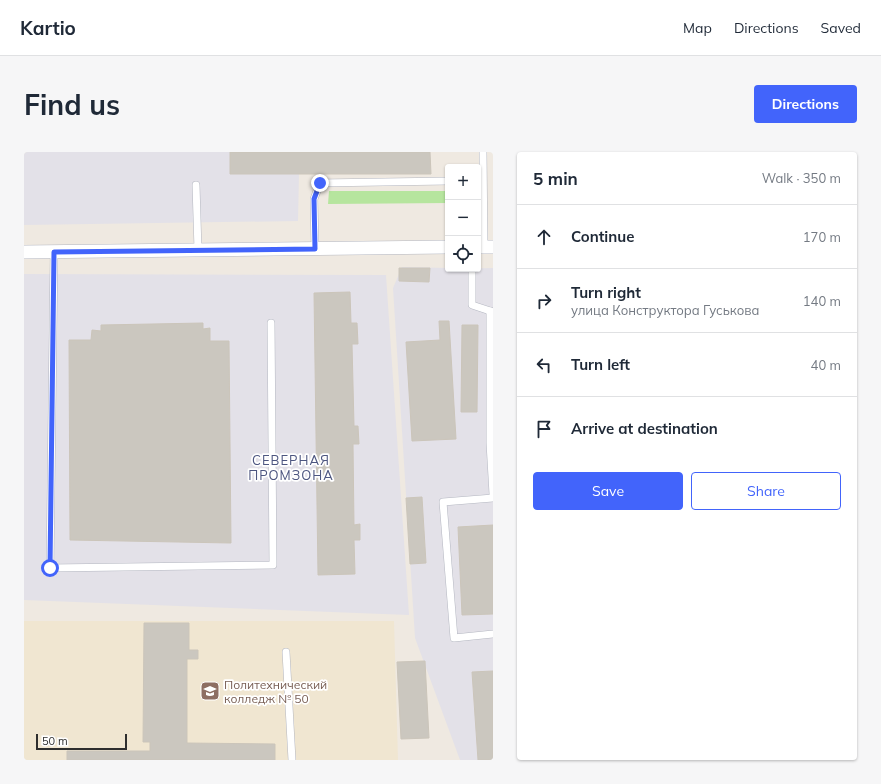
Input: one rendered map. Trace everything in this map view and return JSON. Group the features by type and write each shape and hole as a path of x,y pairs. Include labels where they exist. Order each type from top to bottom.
{"street":[{"path":"24,252 445,247"}],"lane":[{"path":"481,171 483,152"},
{"path":"315,249 314,199 320,183 445,181"},
{"path":"196,186 198,250"},
{"path":"481,193 485,247"},
{"path":"54,252 50,568 273,565 271,323"},
{"path":"472,272 472,305 492,311 490,443 493,494"},
{"path":"493,498 443,502 454,638 493,634"},
{"path":"286,652 292,760"}],"shaded area":[{"path":"24,152 430,152 431,174 299,174 298,221 24,225"},
{"path":"402,267 445,268 445,272 481,272 481,268 493,268 493,760 460,760 415,638 393,288"},
{"path":"24,274 386,275 409,615 24,600"},
{"name":"Политехнический колледж № 50","path":"24,621 394,621 398,760 24,760"}],"green space":[{"path":"329,191 445,191 445,203 328,204"}],"building":[{"path":"230,152 430,152 431,174 230,174"},
{"path":"399,268 430,268 429,282 399,281"},
{"path":"350,292 351,323 357,323 358,344 352,344 354,426 358,426 359,444 353,444 354,525 360,524 360,540 354,540 355,574 318,575 314,293"},
{"path":"439,321 449,321 456,439 412,441 406,342 440,340"},
{"path":"203,323 203,329 210,328 210,341 229,341 231,543 70,540 69,340 91,340 92,330 101,331 101,325"},
{"path":"462,325 478,325 477,412 461,412"},
{"path":"422,497 426,563 410,564 406,498"},
{"path":"493,525 493,614 462,615 458,527"},
{"path":"144,623 189,623 189,650 198,650 198,659 187,659 187,743 275,744 275,760 67,760 67,751 150,751 150,742 143,742"},
{"path":"425,661 429,738 401,739 397,662"},
{"path":"493,671 493,760 478,760 472,672"}],"place":[{"name":"Политехнический колледж № 50","path":"210,691"}],"district":[{"name":"СЕВЕРНАЯ ПРОМЗОНА","path":"291,468"}],"route":[{"path":"50,568 54,252 315,249 314,199 320,183"}]}
